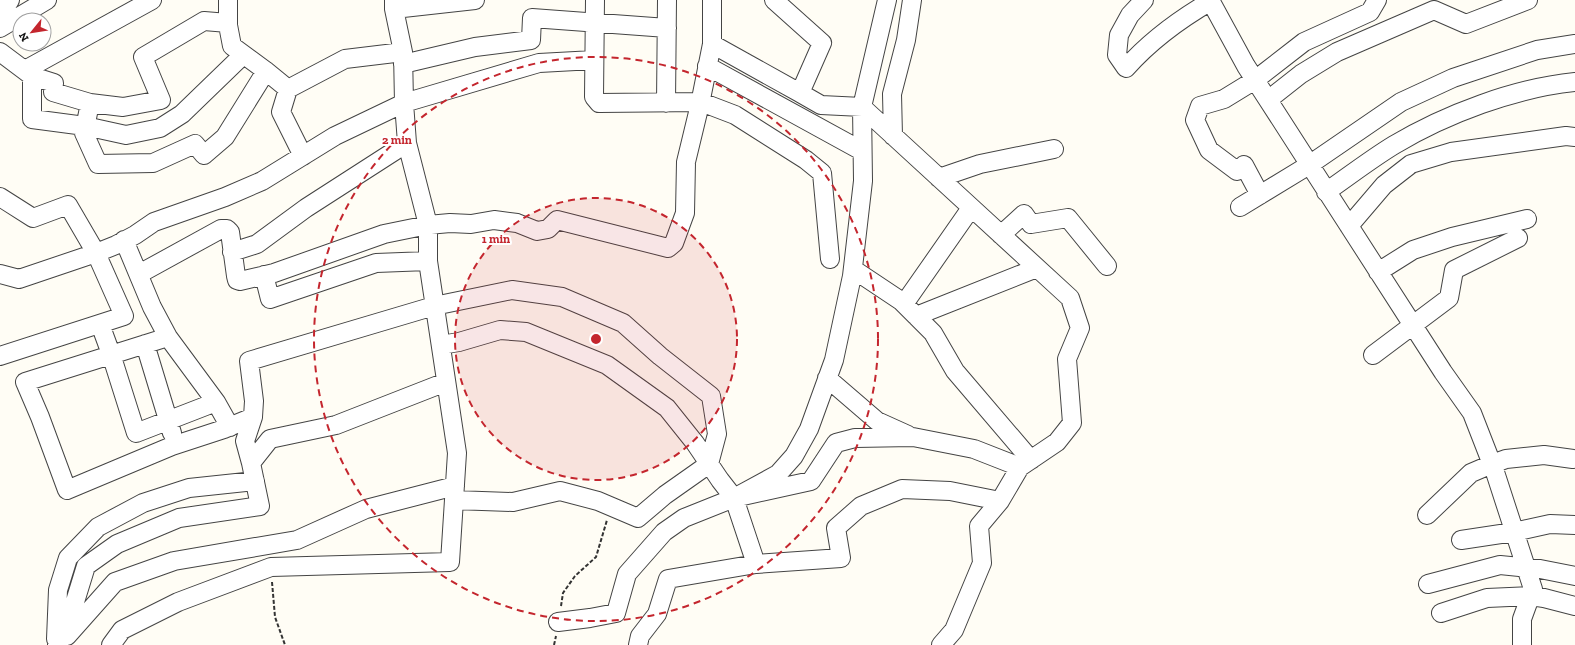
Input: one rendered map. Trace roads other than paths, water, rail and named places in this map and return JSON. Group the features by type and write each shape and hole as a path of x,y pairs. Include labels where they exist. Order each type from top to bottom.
{"street":[{"path":"0,16 10,0"},
{"path":"0,28 47,0"},
{"path":"28,73 152,0"},
{"path":"228,0 228,23 232,46 288,89"},
{"path":"111,645 122,630 178,602 271,567 450,562 457,453 428,261 428,225 407,143 403,58 394,5 475,0"},
{"path":"595,0 594,97 599,103 700,102 735,115 806,160 822,173 830,260"},
{"path":"666,103 668,0"},
{"path":"139,274 221,228 227,229 230,232 237,280 240,281 264,275 326,255 384,234 428,225 450,223 471,224 494,220 517,222 537,231 548,229 557,220 668,248 674,242 685,213 686,162 712,44 712,0"},
{"path":"774,0 822,43 800,93"},
{"path":"558,622 616,613 627,574 664,532 684,518 734,498 778,474 794,456 809,429 834,360 852,269 863,181 862,107 887,0"},
{"path":"893,136 892,94 906,40 912,0"},
{"path":"1144,0 1130,15 1119,35 1117,55 1126,68 1141,50 1192,12 1215,0 1227,30 1255,80 1413,326 1472,413 1492,464 1533,589 1522,619 1522,645"},
{"path":"1260,195 1244,165 1237,171 1209,150 1195,120 1200,106 1224,99 1255,80 1304,42 1370,12 1377,0"},
{"path":"1268,100 1301,74 1337,52 1434,10 1466,24 1528,0"},
{"path":"303,156 281,112 288,89 345,59 403,58 531,40 532,18 667,28"},
{"path":"0,52 28,73 54,83 53,92 90,103 123,107 161,100 143,57 204,21 228,23"},
{"path":"712,44 822,106 862,107 1070,298 1080,328 1067,360 1072,424 1057,442 1025,463 1000,501 979,526 982,564 954,630 941,645"},
{"path":"1240,207 1309,165 1401,102 1453,78 1538,50 1575,44"},
{"path":"28,73 32,119 85,126 126,135 160,128 182,114 243,55"},
{"path":"0,274 19,279 96,253 124,240 154,222 225,197 262,181 335,136 404,102 539,63 594,60"},
{"path":"707,66 862,151"},
{"path":"90,103 84,133 98,164 153,163 195,144 204,155 225,137 266,71"},
{"path":"1326,192 1394,145 1456,113 1551,84 1575,82"},
{"path":"1348,226 1384,185 1411,164 1451,152 1575,136"},
{"path":"232,252 257,244 306,208 407,143"},
{"path":"939,178 980,164 1054,149"},
{"path":"0,197 33,218 68,204 96,253 124,316 0,356"},
{"path":"910,310 971,208"},
{"path":"1001,235 1024,214 1031,224 1068,218 1107,266"},
{"path":"1378,272 1413,250 1452,237 1527,219"},
{"path":"1373,355 1449,298 1454,270 1518,238"},
{"path":"124,240 152,307 168,337 216,402 230,427"},
{"path":"264,275 270,300 376,263 428,261"},
{"path":"910,310 1037,268"},
{"path":"852,269 910,310 933,333 955,371 1025,463"},
{"path":"512,290 562,297 624,323 660,356 712,396 717,434 709,464 665,494 638,518 598,501 560,491 512,502 454,493 366,509 297,540 174,562 115,582 57,645 70,618 86,566 117,544 180,518 260,506 245,441 252,416 254,401 249,361 434,306 512,290"},
{"path":"100,324 136,433 216,402"},
{"path":"441,345 459,342 500,330 526,332 607,365 667,408 696,443 709,464 734,498 756,564"},
{"path":"168,337 25,382 40,417 67,490 176,445 230,427 252,416"},
{"path":"145,344 176,445"},
{"path":"827,378 877,421 913,437"},
{"path":"57,645 58,590 68,558 98,527 144,503 190,488 253,472 270,439 336,425 446,382"},
{"path":"734,498 812,481 836,443 855,438 913,437 974,449 1025,463"},
{"path":"1427,515 1472,473 1492,464 1506,459 1544,455 1572,459"},
{"path":"638,645 640,636 657,614 668,579 756,564 841,558 836,528 861,506 902,489 950,491 1000,501"},
{"path":"1462,540 1514,532 1550,524 1575,525"},
{"path":"1428,584 1500,565 1540,569 1575,576"},
{"path":"1441,613 1487,598 1530,596 1575,606"}]}
